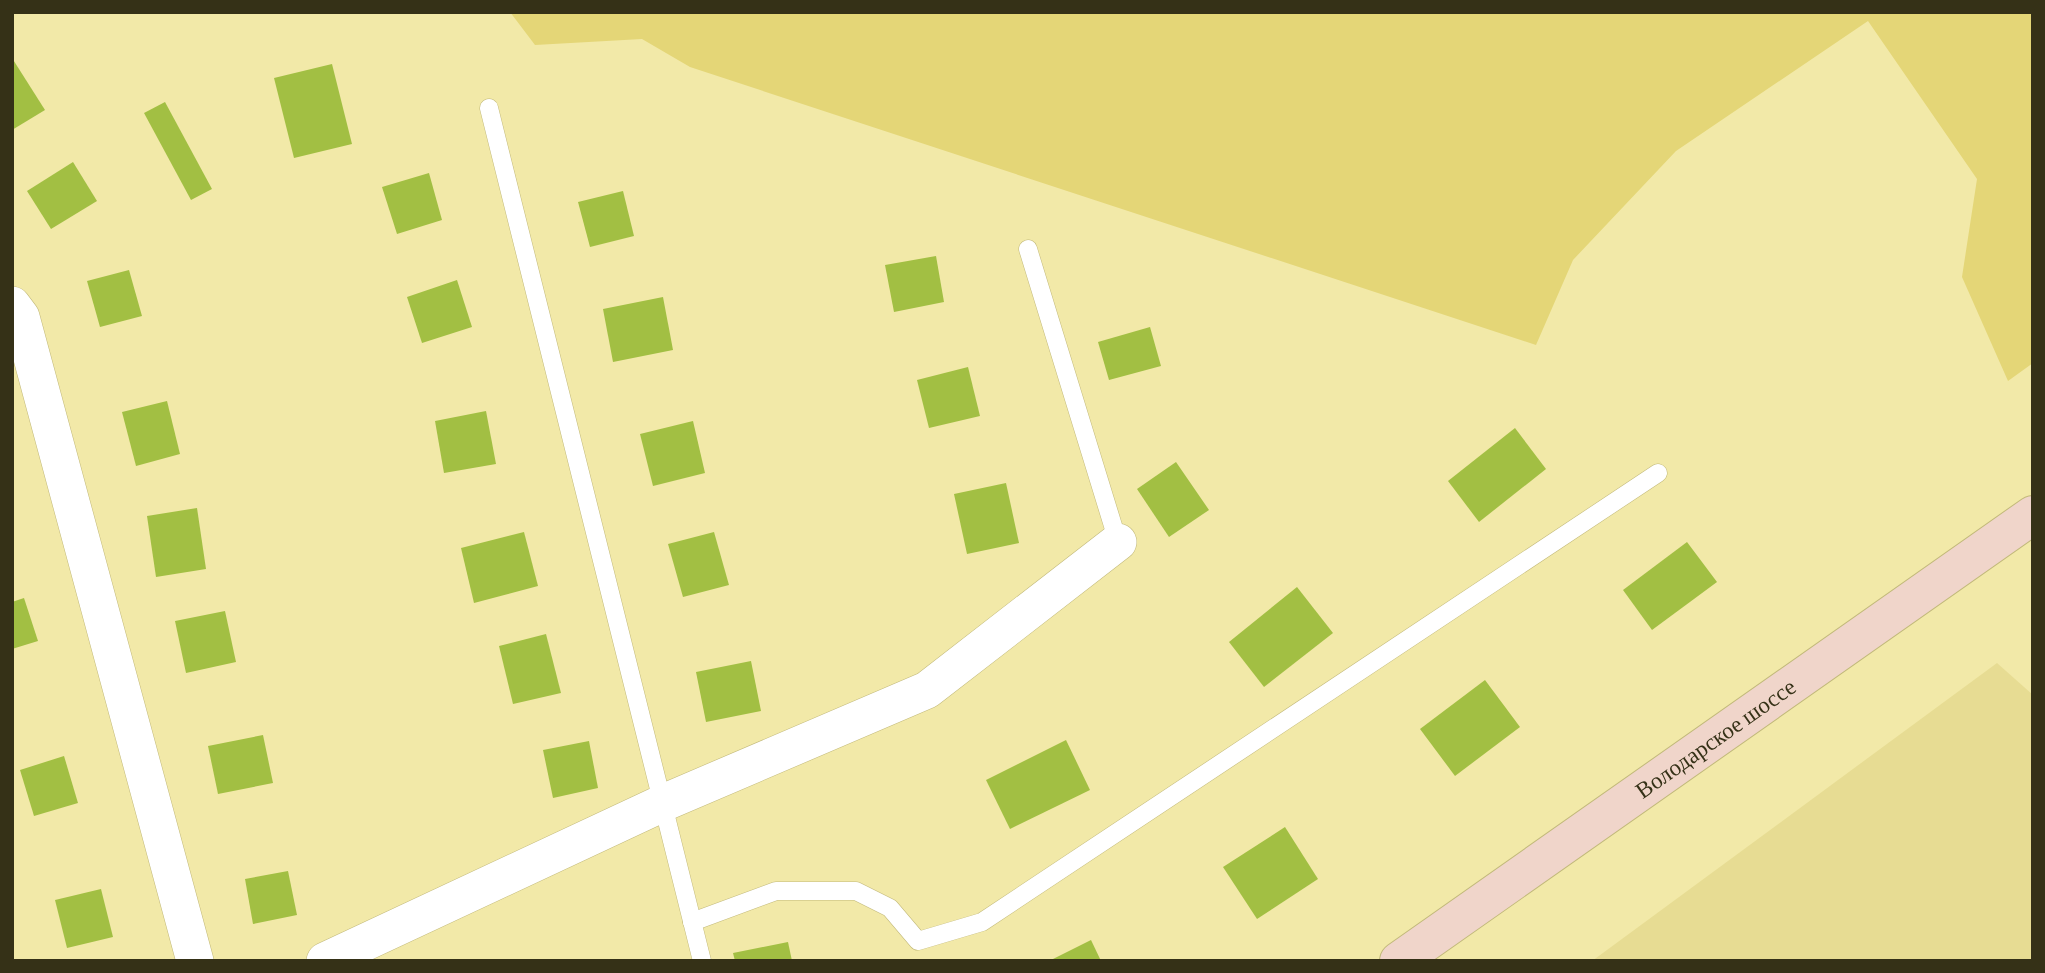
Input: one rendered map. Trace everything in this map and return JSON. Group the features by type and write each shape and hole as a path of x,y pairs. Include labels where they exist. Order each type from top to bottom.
{"main road":[{"name":"Володарское шоссе","path":"1399,961 2033,515"}],"street":[{"path":"12,304 21,317 195,961"},
{"path":"326,961 663,803 927,690 1118,542"}],"lane":[{"path":"489,108 702,961"},
{"path":"1028,249 1118,542"},
{"path":"692,922 776,891 856,891 890,908 918,941 982,922 1658,472"}],"shaded area":[{"path":"510,12 2033,12 2033,363 2008,381 1962,277 1977,179 1868,21 1676,151 1573,260 1536,345 690,67 642,39 535,45"},
{"path":"1997,663 2033,695 2033,961 1592,961"}],"building":[{"path":"12,58 45,110 12,130"},
{"path":"332,64 352,144 294,158 274,78"},
{"path":"165,102 212,189 191,200 144,113"},
{"path":"73,162 97,201 51,229 27,191"},
{"path":"429,173 442,220 397,234 382,187"},
{"path":"623,191 634,236 590,247 578,202"},
{"path":"936,256 944,302 894,312 885,265"},
{"path":"129,270 142,316 100,327 87,281"},
{"path":"457,280 472,327 422,343 407,297"},
{"path":"663,297 673,350 613,362 603,309"},
{"path":"1150,327 1161,366 1109,380 1098,342"},
{"path":"968,367 980,416 929,428 917,380"},
{"path":"167,401 180,454 136,466 122,412"},
{"path":"486,411 496,464 444,473 435,421"},
{"path":"693,421 705,473 653,486 640,434"},
{"path":"1515,428 1546,469 1479,522 1448,481"},
{"path":"1176,462 1209,510 1169,537 1137,489"},
{"path":"1006,483 1019,543 967,554 954,494"},
{"path":"197,508 206,569 156,577 147,516"},
{"path":"524,532 538,586 474,603 461,548"},
{"path":"714,532 729,585 683,597 668,544"},
{"path":"1687,542 1717,582 1652,630 1623,590"},
{"path":"1297,587 1333,633 1264,687 1229,642"},
{"path":"24,598 38,641 12,649 12,602"},
{"path":"225,611 236,662 186,673 175,621"},
{"path":"546,634 561,693 513,704 499,646"},
{"path":"751,661 761,711 706,722 696,672"},
{"path":"1485,680 1520,727 1455,776 1420,729"},
{"path":"263,735 273,783 218,794 208,746"},
{"path":"1066,740 1090,790 1010,829 986,780"},
{"path":"589,741 598,788 553,798 543,750"},
{"path":"64,756 78,803 34,816 20,770"},
{"path":"1285,827 1318,879 1257,919 1223,867"},
{"path":"288,871 297,915 253,924 245,879"},
{"path":"101,889 113,937 67,948 55,900"},
{"path":"1091,940 1101,961 1049,961"},
{"path":"788,942 792,961 735,961 733,953"}]}
